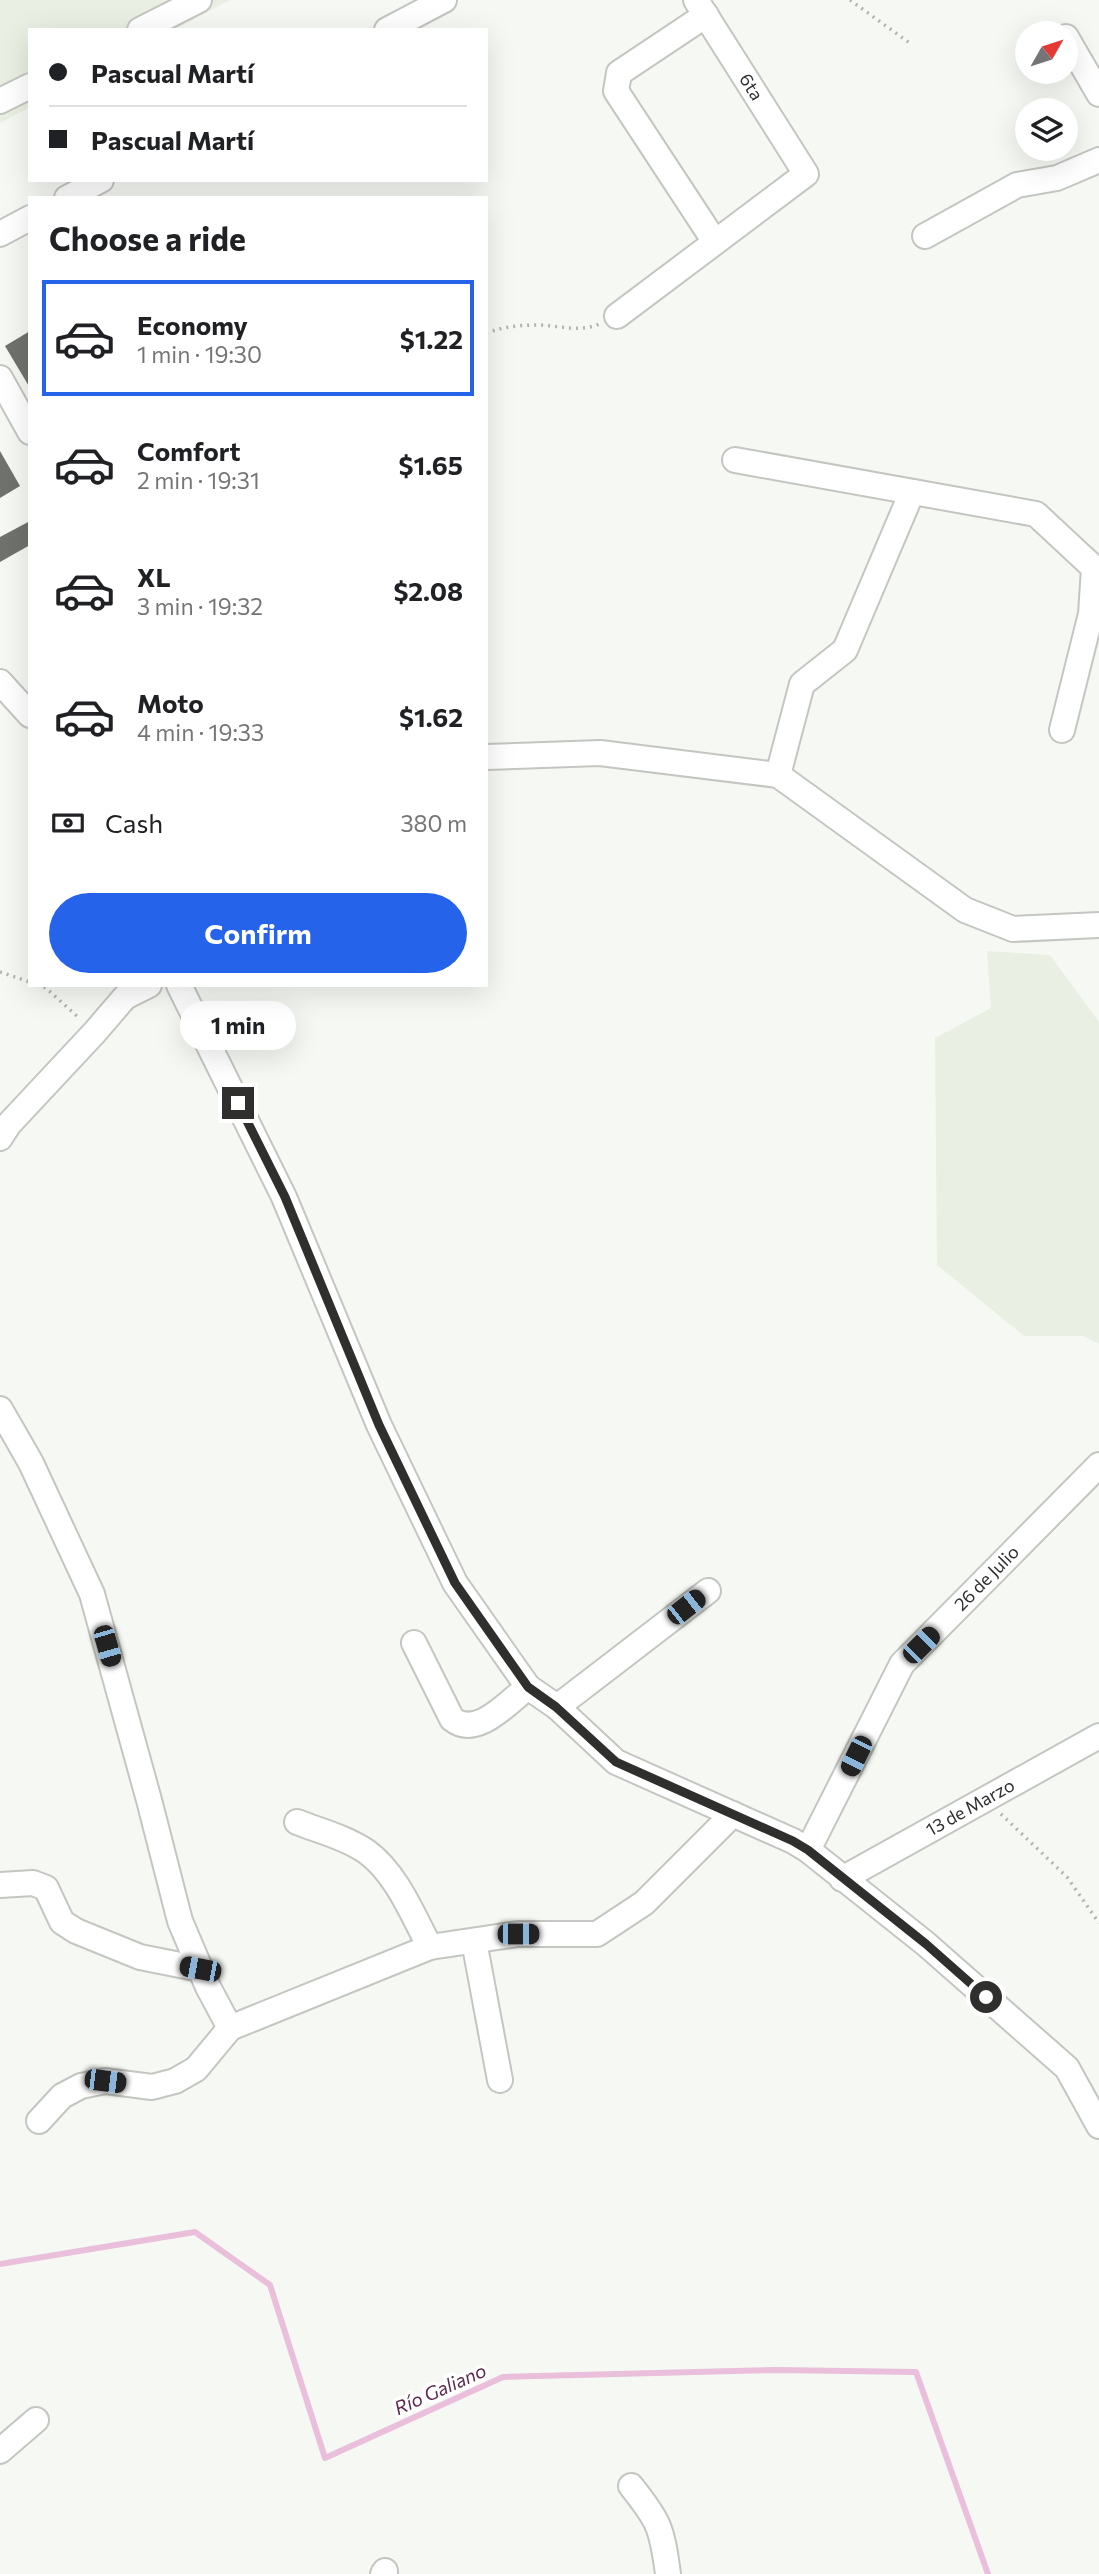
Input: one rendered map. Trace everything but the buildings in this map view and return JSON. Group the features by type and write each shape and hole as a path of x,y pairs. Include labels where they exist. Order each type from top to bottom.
{"street":[{"path":"145,28 199,0"},
{"path":"391,28 444,0"},
{"path":"617,316 715,242 617,91 619,73 701,8"},
{"name":"6ta","path":"701,8 806,174 715,242"},
{"path":"1078,57 1099,94"},
{"path":"0,101 28,87"},
{"path":"925,236 1017,185 1057,178 1099,160"},
{"path":"71,196 97,182"},
{"path":"0,234 28,219"},
{"path":"0,379 28,428"},
{"path":"735,460 1036,514 1094,568 1095,615 1062,730"},
{"path":"778,775 802,684 845,650 912,492"},
{"path":"0,682 28,713"},
{"path":"488,757 600,753 778,775 965,910 1013,929 1099,925"},
{"path":"0,1138 9,1124 125,997 145,987"},
{"path":"180,987 285,1197 379,1425 455,1583 528,1687 556,1707 616,1762 808,1850 926,1944 1067,2068 1099,2126"},
{"path":"0,1409 31,1464 92,1594 180,1921 200,1969 230,2028"},
{"name":"26 de Julio","path":"808,1850 902,1664 1099,1465"},
{"path":"556,1707 708,1591"},
{"path":"414,1643 452,1719 460,1725 482,1723 528,1687"},
{"name":"13 de Marzo","path":"842,1879 1099,1736"},
{"path":"39,2121 62,2095 81,2086 105,2081 152,2087 175,2081 196,2069 230,2028 430,1947 518,1934 597,1934 644,1903 733,1814"},
{"path":"297,1822 349,1842 367,1852 381,1865 430,1947"},
{"path":"0,1885 33,1883 46,1888 62,1922 76,1931 140,1957 200,1969"},
{"path":"474,1941 500,2080"},
{"path":"0,2451 36,2420"},
{"path":"631,2486 654,2514 663,2535 668,2574"}],"path":[{"path":"850,0 911,44"},
{"path":"488,332 501,328 537,325 588,329 617,316"},
{"path":"0,972 28,981"},
{"path":"43,987 95,1032"},
{"path":"984,1798 1067,1878 1099,1923"}],"shaded area":[{"path":"0,0 230,0 178,28 28,28 28,108 0,123"},
{"path":"987,951 1050,955 1099,1022 1099,1344 1083,1336 1024,1336 937,1265 935,1038 991,1008"}],"waterway":[{"name":"Río Galiano","path":"0,2264 195,2232 270,2285 325,2458 503,2377 776,2370 916,2372 988,2574"}],"route":[{"path":"238,1103 285,1197 379,1425 455,1583 528,1687 556,1707 616,1762 808,1850 926,1944 986,1997"}]}
